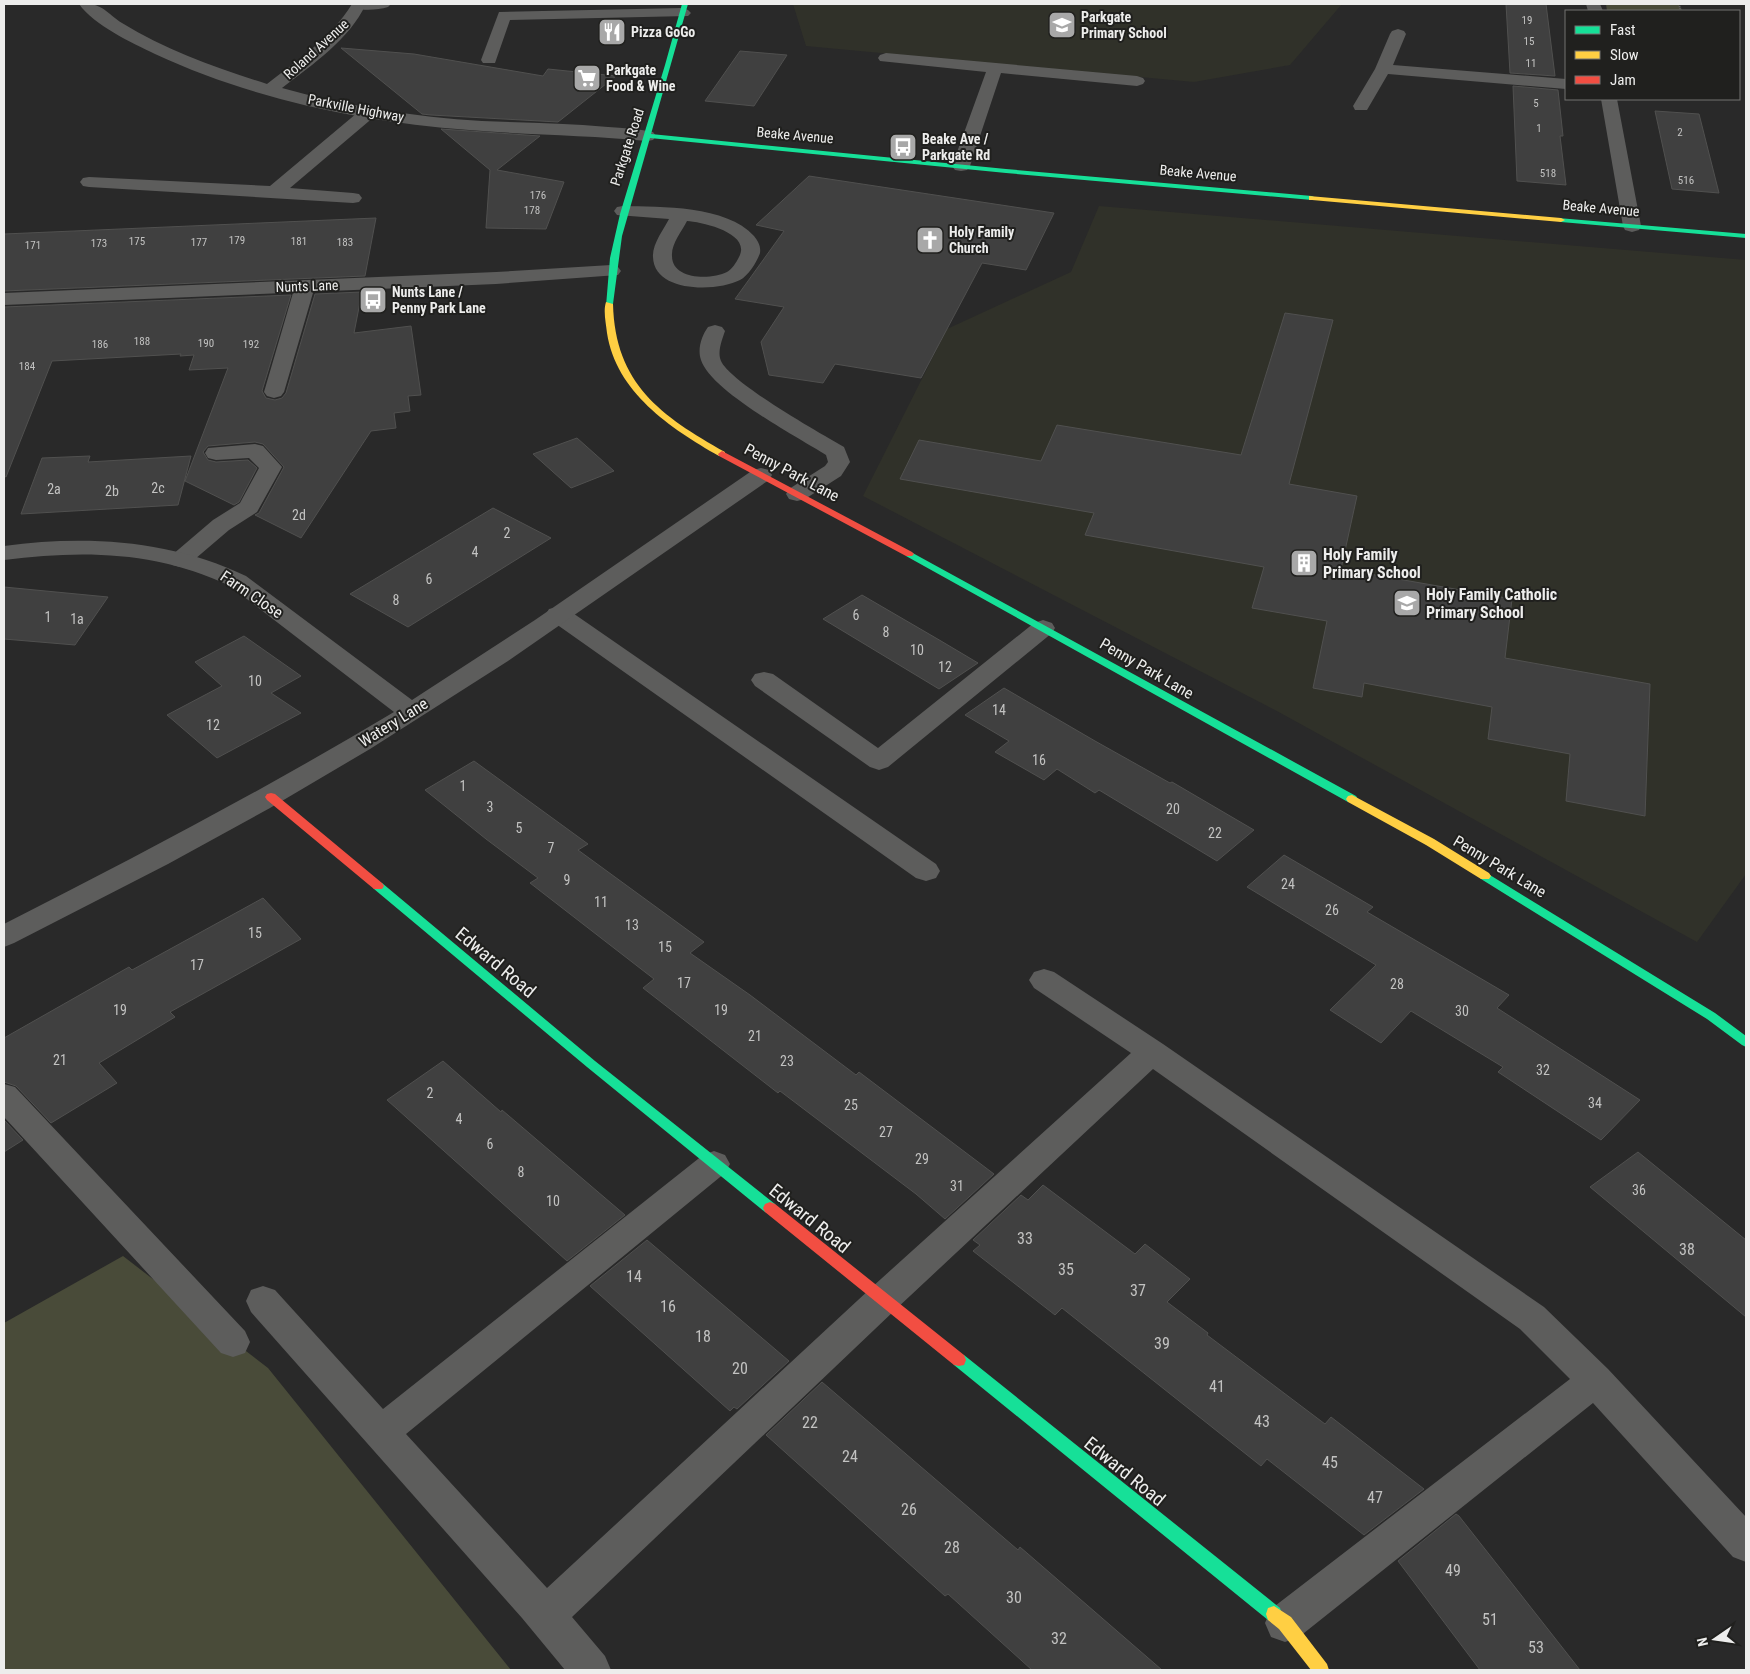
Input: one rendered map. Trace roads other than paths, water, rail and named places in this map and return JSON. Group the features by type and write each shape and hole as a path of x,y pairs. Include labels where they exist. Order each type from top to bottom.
{"street":[{"name":"Parkville Highway","path":"87,4 122,29 155,48 226,77 269,90 369,112 469,125 562,129 647,136"},
{"name":"Roland Avenue","path":"269,90 336,35 348,22 359,4"},
{"path":"359,4 383,4"},
{"path":"489,60 504,15 684,9"},
{"name":"Parkgate Road","path":"611,271 623,211 684,9"},
{"path":"1361,106 1383,69 1398,34"},
{"path":"886,58 1136,81"},
{"path":"961,166 995,68"},
{"path":"1383,69 1565,84"},
{"path":"1609,100 1632,226"},
{"path":"274,192 369,112"},
{"name":"Beake Avenue","path":"647,136 1746,236"},
{"path":"89,182 353,198"},
{"path":"623,211 680,215 723,223 740,231 750,242 751,254 740,271 731,277 701,283 685,281 673,275 664,266 662,256 680,215"},
{"name":"Nunts Lane","path":"4,298 611,271"},
{"name":"Penny Park Lane","path":"611,271 609,303 613,337 620,364 638,389 672,420 698,440 1430,842 1711,1016 1746,1042"},
{"path":"274,392 305,286"},
{"path":"715,331 710,344 711,361 719,374 738,389 836,452 839,462 832,471 797,494"},
{"path":"180,560 221,525 249,507 271,467 255,451 216,453"},
{"name":"Watery Lane","path":"4,936 142,867 271,797 411,712 761,475"},
{"name":"Farm Close","path":"4,554 40,549 94,547 180,560 212,568 238,581 411,712"},
{"path":"558,614 926,871"},
{"path":"764,680 879,761 1043,628"},
{"name":"Edward Road","path":"271,797 591,1064 1286,1623 1321,1670"},
{"path":"1044,980 1152,1052 1532,1318 1595,1380 1746,1544"},
{"path":"545,1616 883,1299 1152,1052"},
{"path":"4,1096 233,1342"},
{"path":"381,1433 714,1164"},
{"path":"262,1301 545,1616 591,1670"},
{"path":"1286,1623 1595,1380"}],"place":[{"name":"Parkgate Primary School","path":"1062,25"},
{"name":"Pizza GoGo","path":"612,32"},
{"name":"Parkgate Food & Wine","path":"587,78"},
{"name":"Beake Ave / Parkgate Rd","path":"903,147"},
{"name":"Holy Family Church","path":"930,240"},
{"name":"Nunts Lane / Penny Park Lane","path":"373,300"},
{"name":"Holy Family Primary School","path":"1304,563"},
{"name":"Holy Family Catholic Primary School","path":"1407,603"}]}
